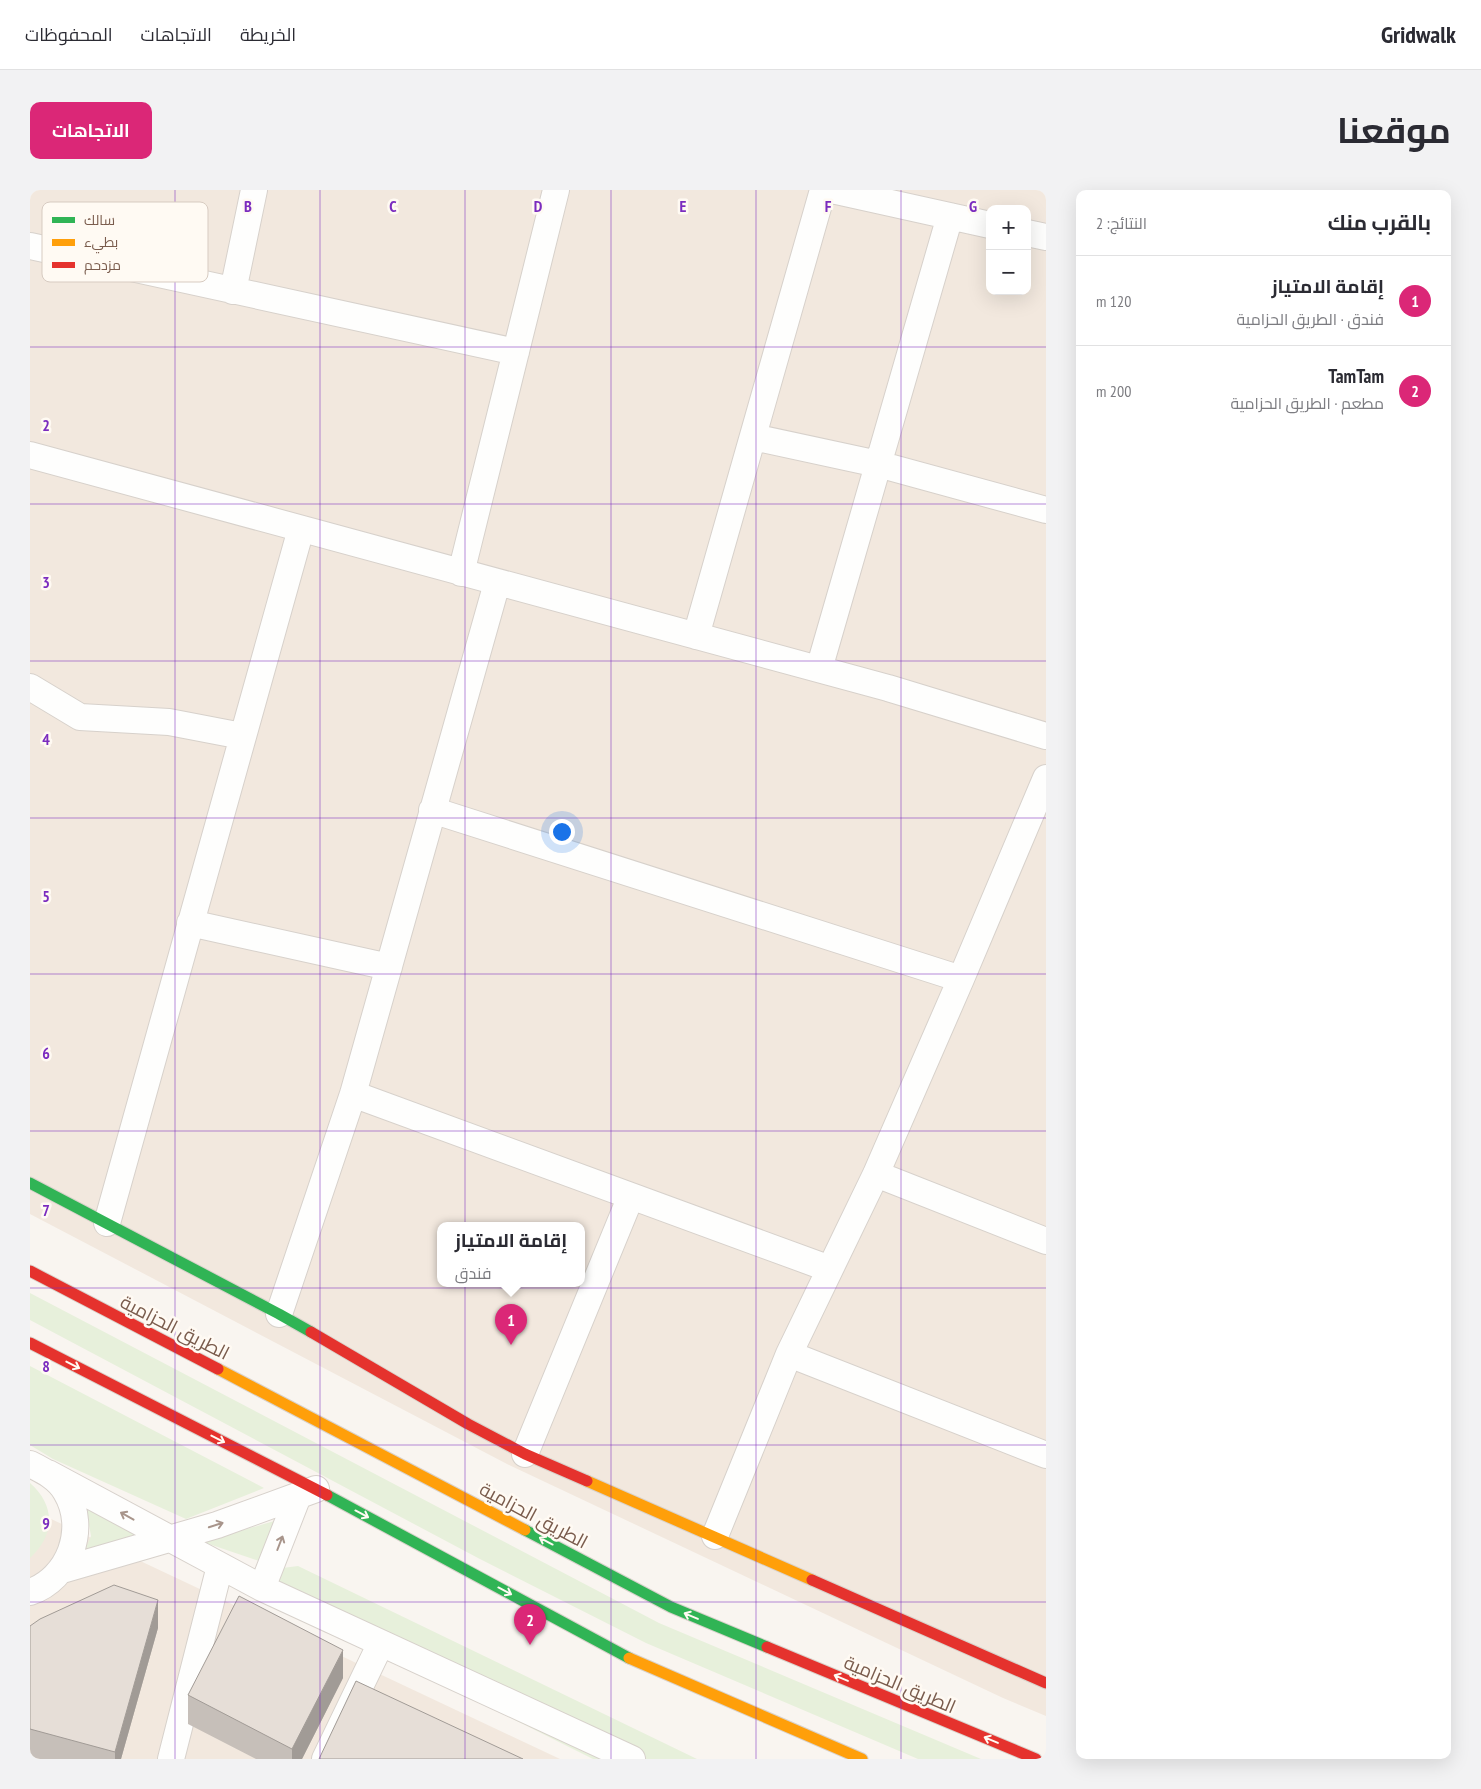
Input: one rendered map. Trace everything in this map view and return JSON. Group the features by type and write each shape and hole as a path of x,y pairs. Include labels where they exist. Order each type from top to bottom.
{"main road":[{"path":"30,1183 279,1314 468,1424 525,1454 1046,1683"},
{"name":"الطريق الحزامية","path":"30,1271 670,1607 1036,1759"},
{"path":"30,1343 307,1493 635,1661 862,1759"}],"street":[{"path":"233,291 254,190"},
{"path":"461,573 556,190"},
{"path":"696,636 823,190"},
{"path":"832,190 986,224"},
{"path":"819,670 950,216"},
{"path":"1031,234 1046,237"},
{"path":"192,282 516,352"},
{"path":"753,437 878,464 1046,510"},
{"path":"30,456 888,688 1046,736"},
{"path":"107,1223 301,530"},
{"path":"279,1314 353,1094 432,810 498,583"},
{"path":"30,686 80,717 169,722 242,736"},
{"path":"714,1536 789,1354 876,1174 1046,778"},
{"path":"432,810 961,979"},
{"path":"190,923 389,966"},
{"path":"353,1094 830,1269"},
{"path":"876,1174 1046,1241"},
{"path":"525,1454 631,1196"},
{"path":"789,1354 1046,1455"},
{"path":"39,1468 262,1588 632,1759"},
{"path":"30,1592 41,1588 62,1570 74,1545 76,1518 66,1492 39,1468"},
{"path":"62,1570 169,1539 307,1493"},
{"path":"262,1588 307,1493"},
{"path":"171,1759 220,1566"},
{"path":"325,1759 381,1643"}],"shaded area":[{"path":"30,190 1046,190 1046,1716 1003,1698 507,1464 30,1214"},
{"path":"30,1509 560,1759 30,1759"}],"green space":[{"path":"30,1293 659,1623 981,1759 918,1759 646,1643 478,1558 30,1320"},
{"path":"30,1366 264,1488 186,1519 53,1459 30,1445"},
{"path":"30,1483 44,1501 49,1520 44,1540 30,1558"},
{"path":"85,1502 170,1547 79,1564 91,1536"},
{"path":"281,1519 265,1563 203,1542"},
{"path":"298,1566 697,1759 593,1759 257,1591 267,1570"}],"building":[{"path":"114,1585 158,1600 115,1752 30,1729 30,1626 40,1619"},
{"path":"239,1596 343,1650 292,1749 188,1695"},
{"path":"356,1681 523,1759 319,1759"}],"traffic: fast":[{"path":"30,1183 311,1332"},
{"path":"327,1495 629,1658"},
{"path":"525,1530 671,1607 767,1647"}],"traffic: slow":[{"path":"218,1369 525,1530"},
{"path":"587,1481 812,1580"},
{"path":"629,1658 862,1759"}],"traffic: jam":[{"path":"30,1271 218,1369"},
{"path":"311,1332 468,1424 525,1454 587,1481"},
{"path":"30,1343 327,1495"},
{"path":"812,1580 1046,1683"},
{"path":"767,1647 1036,1759"}],"place":[{"name":"إقامة الامتياز","path":"511,1345"},
{"name":"TamTam","path":"530,1645"}]}
